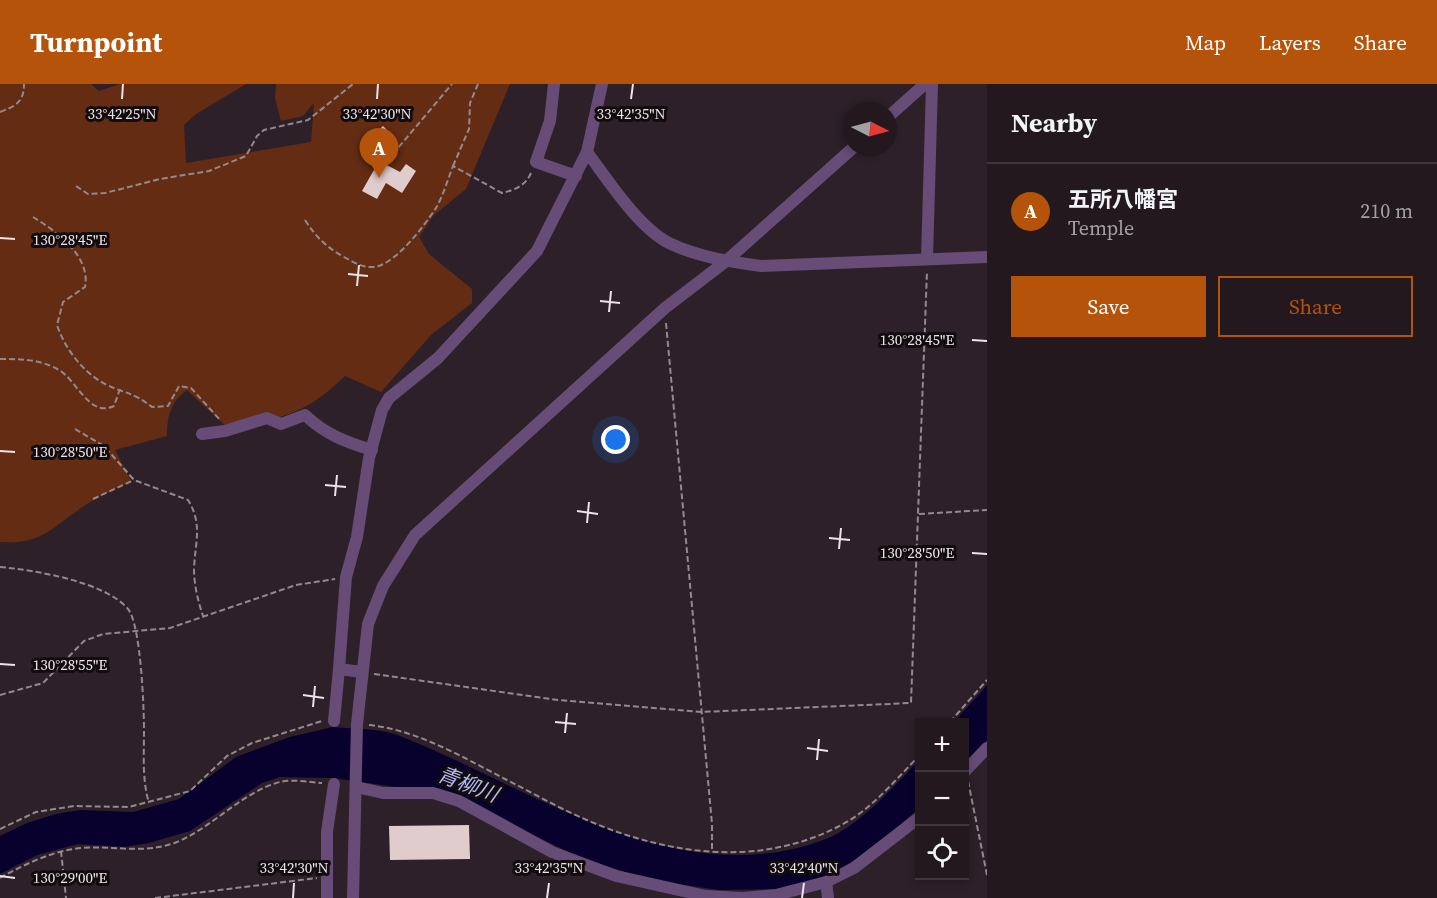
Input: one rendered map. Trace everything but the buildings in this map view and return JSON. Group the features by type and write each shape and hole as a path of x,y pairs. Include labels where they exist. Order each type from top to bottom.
{"street":[{"path":"554,84 550,121 536,162 576,176"},
{"path":"334,721 346,577 357,537 372,450 382,410 389,398 438,358 537,251 587,152 602,84"},
{"path":"897,109 925,84"},
{"path":"927,260 932,84"},
{"path":"587,152 636,216 670,244 725,261 762,266 987,256"},
{"path":"353,898 357,728 368,624 384,586 415,535 665,308 725,261 844,156"},
{"path":"202,434 229,430 267,418 281,424 304,415 321,430 343,442 372,450"},
{"path":"339,669 362,672"},
{"path":"969,767 987,748"},
{"path":"356,783 383,793 398,791 442,795 459,801 552,852 616,876 706,896 742,898 776,895 826,882 854,868 915,821"},
{"path":"327,898 327,832 334,784"},
{"path":"826,882 828,898"}],"path":[{"path":"0,112 21,101 24,96 24,84"},
{"path":"76,186 88,194 105,194 160,178 221,166 246,156 257,136 264,130 308,120 352,84"},
{"path":"387,161 452,84"},
{"path":"305,220 317,240 357,265 374,267 390,262 437,207 469,129 470,103 477,84"},
{"path":"453,166 502,193 512,191 527,181 536,162"},
{"path":"33,217 52,228 80,258 85,268 85,286 63,302 59,309 57,325 60,335 75,359 103,383 138,396 152,407 168,406 179,386 192,388 229,430"},
{"path":"362,672 548,699 701,712 911,703 927,260"},
{"path":"665,308 712,824 712,851"},
{"path":"0,359 29,359 50,366 62,372 81,395 99,408 108,409 114,406 120,389"},
{"path":"75,429 104,446 134,480 188,500 194,510 198,532 194,571 197,601 203,616"},
{"path":"93,499 134,480"},
{"path":"919,514 987,510"},
{"path":"0,567 27,569 97,589 128,609 137,632 144,711 145,789 149,803"},
{"path":"0,695 43,683 84,641 103,634 170,628 243,605 263,594 296,585 346,577"},
{"path":"954,718 987,680"},
{"path":"0,828 36,812 74,806 129,807 190,790 227,756 252,743 326,720 334,721"},
{"path":"357,728 400,730 453,752 581,818 633,836 712,851 763,852 814,839 852,818 915,760"},
{"path":"965,772 987,875"},
{"path":"0,878 61,851 83,848 127,851 177,842 221,817 259,791 282,782 334,784"},
{"path":"61,851 66,898"},
{"path":"154,898 326,877"}],"shaded area":[{"path":"0,84 91,84 99,91 120,84 246,84 196,114 184,125 186,163 311,142 314,103 303,116 281,121 275,98 276,84 510,84 466,189 433,216 419,237 429,254 472,289 472,303 431,335 381,392 345,376 317,399 292,413 228,428 187,390 177,399 171,410 167,436 115,450 131,481 90,502 46,533 27,541 0,542"}],"water":[{"path":"987,685 987,740 969,760 969,718 958,718"},
{"name":"青柳川","path":"333,727 393,733 610,829 664,846 719,854 775,852 831,837 867,812 915,764 915,812 874,848 830,875 781,889 719,890 650,880 579,857 436,788 396,787 333,778 280,777 262,783 190,831 149,843 124,847 78,844 37,855 0,874 0,836 27,823 56,814 80,810 133,812 179,799 236,757 290,737"}],"place":[{"name":"五所八幡宮","path":"379,178"}]}
